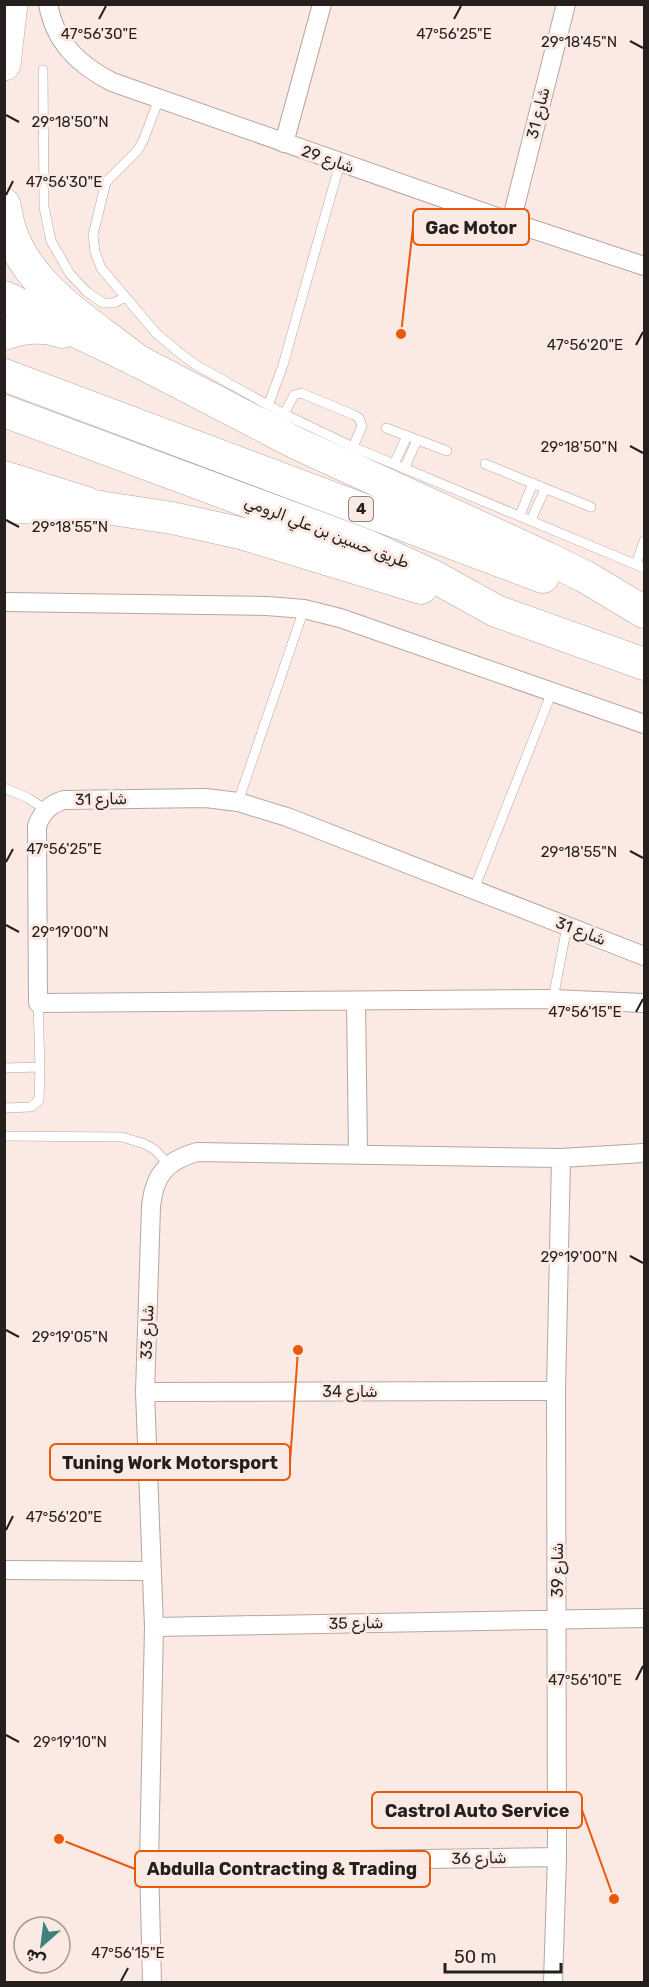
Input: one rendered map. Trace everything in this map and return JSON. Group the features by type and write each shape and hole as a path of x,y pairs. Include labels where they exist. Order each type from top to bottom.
{"highway":[{"path":"4,64 11,4"},
{"path":"4,205 9,228 16,243 40,280 60,300 136,360"},
{"path":"4,297 136,360 298,444 556,562 645,613"},
{"path":"4,334 31,328 56,330 136,360"},
{"name":"طريق حسين بن علي الرومي","path":"4,375 645,613"},
{"name":"طريق حسين بن علي الرومي","path":"4,411 368,546 433,576 496,611 645,664"},
{"path":"4,477 99,507"},
{"path":"4,491 172,518 244,534 496,611"},
{"path":"4,507 99,507"}],"street":[{"name":"شارع 29","path":"48,4 56,31 70,53 89,70 112,82 284,144 645,266"},
{"path":"284,144 322,4"},
{"name":"شارع 31","path":"511,222 566,4"},
{"path":"4,602 267,606 304,609 340,618 645,724"},
{"name":"شارع 31","path":"46,810 58,802 70,799 207,798 238,802 287,817 645,956"},
{"path":"46,810 37,826 36,835 38,1003 554,999 645,1003"},
{"path":"356,1001 358,1153"},
{"path":"168,1165 182,1156 197,1152 561,1158 645,1153"},
{"name":"شارع 39","path":"554,1983 557,1857 556,1391 561,1158"},
{"name":"شارع 33","path":"152,1983 149,1863 154,1627 145,1392 152,1199 158,1177 168,1165"},
{"name":"شارع 34","path":"145,1392 556,1391"},
{"path":"4,1570 151,1571"},
{"name":"شارع 35","path":"154,1627 645,1618"},
{"name":"شارع 36","path":"149,1863 557,1857"}],"lane":[{"path":"43,70 44,207 51,241 70,274 87,292 103,303 125,297"},
{"path":"159,99 137,151 105,182 93,228 93,243 97,260 107,276 156,333 182,355 268,406 404,469 640,566 645,541"},
{"path":"268,406 283,365 340,163"},
{"path":"284,414 294,395 301,393 354,415 362,426 353,447"},
{"path":"386,428 447,451"},
{"path":"394,464 407,436"},
{"path":"404,469 417,440"},
{"path":"485,464 591,507"},
{"path":"520,515 533,483"},
{"path":"531,520 545,489"},
{"path":"238,802 304,609"},
{"path":"474,890 552,692"},
{"path":"4,788 28,798 46,810"},
{"path":"554,999 567,926"},
{"path":"4,1108 26,1108 36,1104 40,1095 38,1003"},
{"path":"4,1068 40,1067"},
{"path":"4,1136 122,1137 145,1144 155,1150 168,1165"}],"place":[{"name":"Gac Motor","path":"401,334"},
{"name":"Tuning Work Motorsport","path":"298,1350"},
{"name":"Abdulla Contracting & Trading","path":"59,1839"},
{"name":"Castrol Auto Service","path":"614,1899"}]}
